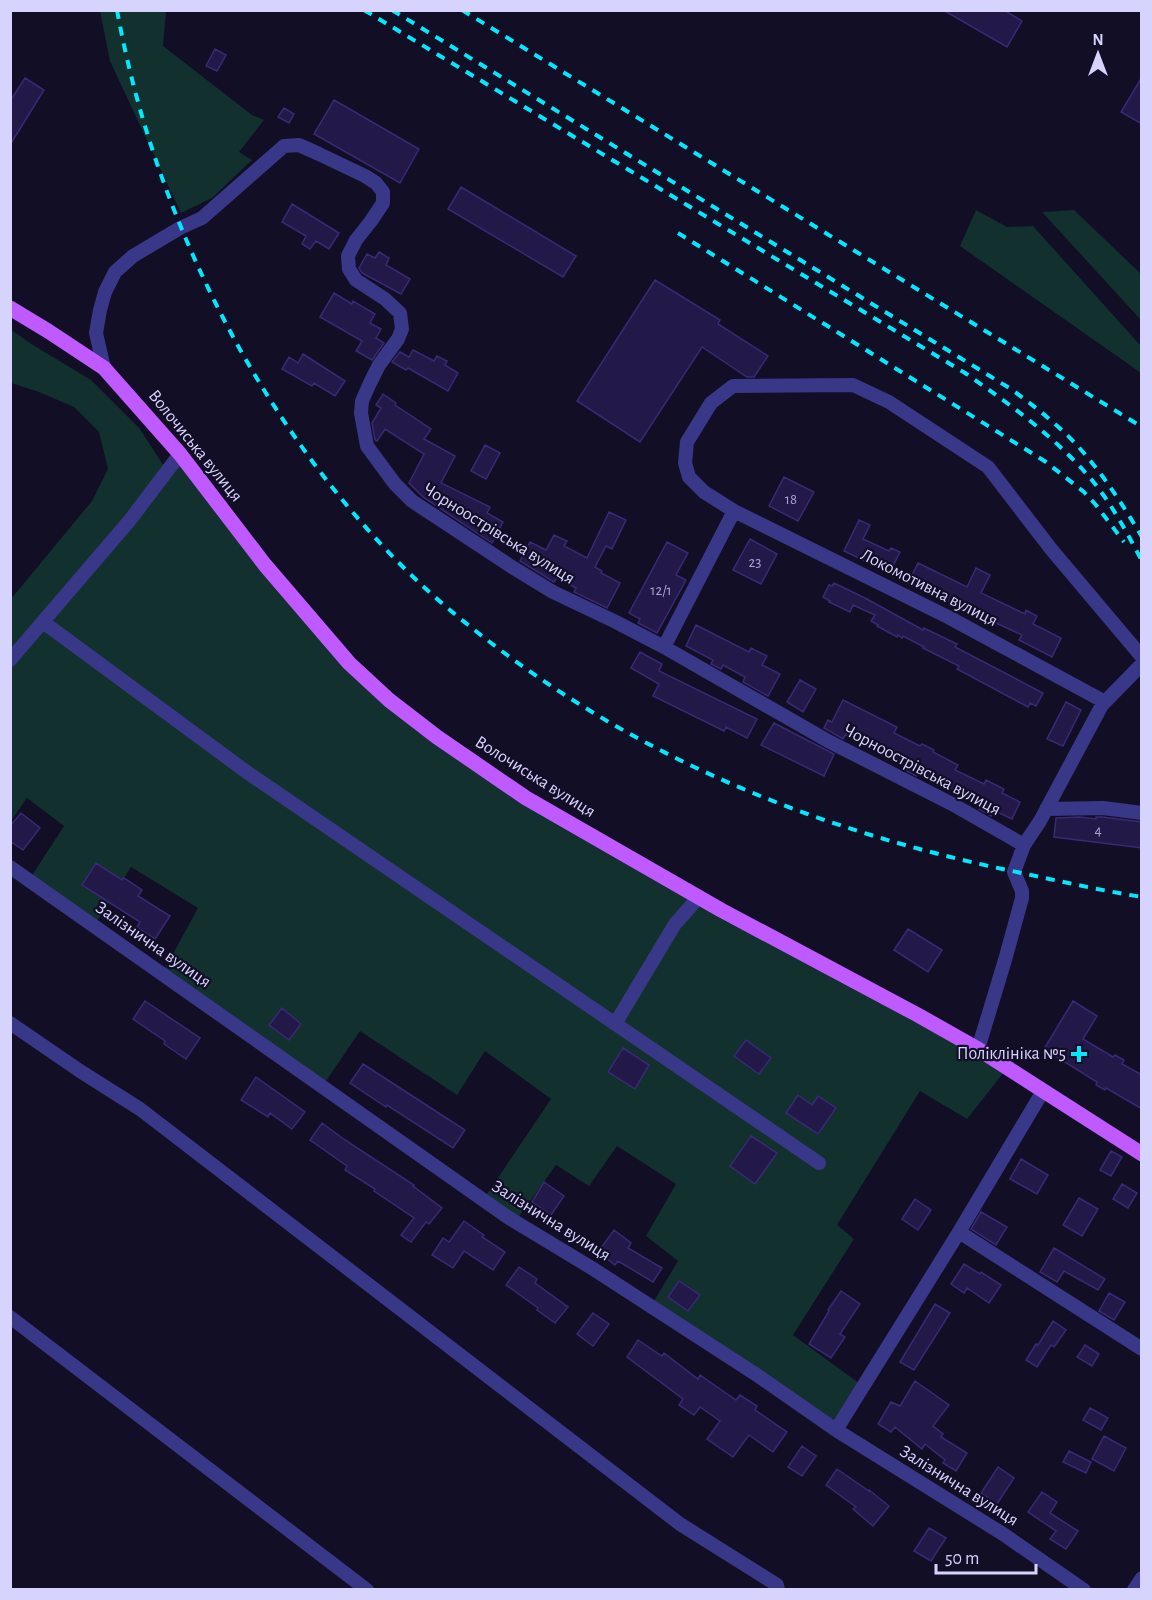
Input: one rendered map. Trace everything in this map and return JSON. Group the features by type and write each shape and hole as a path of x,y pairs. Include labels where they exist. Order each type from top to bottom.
{"main road":[{"name":"Волочиська вулиця","path":"10,308 104,368 180,454 265,566 350,663 389,700 437,737 526,798 699,897 978,1049 1142,1154"}],"street":[{"name":"Чорноострівська вулиця","path":"104,368 96,333 100,310 105,292 116,272 133,256 180,228 202,218 284,146 299,145 365,176 376,183 383,192 383,203 356,240 348,256 350,269 356,280 385,299 400,313 402,329 398,339 379,365 362,401 361,413 367,446 395,484 412,501 553,592 664,647 828,741 952,804 1024,845"},
{"name":"Локомотивна вулиця","path":"1106,702 948,617 734,511 704,492 689,477 685,463 687,442 711,403 734,386 853,385 889,402 988,467 1051,549 1142,657"},
{"path":"10,660 130,520 180,454"},
{"path":"664,647 734,511"},
{"path":"43,622 248,773 819,1163"},
{"path":"978,1049 1022,898 1022,891 1014,872 1024,845 1102,705 1142,664"},
{"path":"1046,809 1103,808 1142,813"},
{"name":"Залізнична вулиця","path":"10,867 509,1218 614,1282 754,1373 836,1430 1003,1534 1084,1590"},
{"path":"615,1024 675,924 699,897"},
{"path":"10,1023 140,1109 680,1524 777,1585 778,1590"},
{"path":"836,1430 1043,1091"},
{"path":"959,1232 1142,1349"},
{"path":"10,1317 367,1590"},
{"path":"1134,1590 1142,1578"}],"green space":[{"path":"100,11 166,11 163,46 252,115 264,120 239,152 252,160 212,198 181,213 110,61"},
{"path":"976,210 1007,227 1033,226 1141,346 1141,373 960,246"},
{"path":"1074,210 1141,274 1141,320 1042,212"},
{"path":"10,329 91,380 140,429 167,471 180,454 349,663 526,798 1008,1067 967,1119 920,1091 837,1225 854,1239 793,1335 863,1386 836,1430 651,1306 678,1261 646,1236 676,1184 617,1146 589,1186 556,1165 515,1222 483,1200 551,1099 485,1051 457,1095 360,1031 322,1087 162,974 198,908 131,867 94,926 29,880 64,826 27,798 11,821 11,599 92,501 108,469 99,432 74,407 11,383"}],"building":[{"path":"943,10 1004,10 1022,21 1007,47"},
{"path":"215,49 226,55 217,71 206,66"},
{"path":"1142,77 1142,124 1121,112"},
{"path":"25,78 44,90 10,145 10,101"},
{"path":"334,100 419,149 400,183 314,134"},
{"path":"284,108 294,114 289,123 278,117"},
{"path":"461,187 576,256 563,277 448,209"},
{"path":"292,204 339,233 329,249 316,241 310,249 302,244 306,236 282,222"},
{"path":"379,252 389,258 386,265 410,279 401,294 362,273 359,268 367,254 375,258"},
{"path":"655,280 720,320 718,324 768,356 754,377 747,377 702,347 640,442 577,401"},
{"path":"334,293 375,314 370,323 381,329 376,338 384,343 372,360 356,351 362,341 320,317"},
{"path":"413,350 434,361 437,356 447,361 445,365 458,373 448,391 408,368 406,370 392,362 400,352 409,357"},
{"path":"303,354 345,381 335,396 314,383 312,386 282,369 289,357 298,363"},
{"path":"383,394 396,403 395,405 431,429 424,439 455,456 441,483 490,507 487,513 503,522 492,543 423,497 409,483 424,454 385,429 377,441 375,440 372,423 381,408 376,405"},
{"path":"485,445 500,453 486,479 471,471"},
{"path":"784,477 814,492 798,521 769,506"},
{"path":"609,512 626,520 612,549 606,546 595,567 602,571 601,573 620,583 607,608 574,592 576,588 557,578 554,582 520,561 530,542 546,550 554,535 567,541 564,546 587,558"},
{"path":"859,520 870,525 863,539 889,551 891,548 900,552 893,566 886,563 883,570 844,551"},
{"path":"750,539 777,554 761,584 733,570"},
{"path":"667,542 688,553 676,575 686,580 657,633 638,623 640,619 629,613"},
{"path":"918,563 967,587 976,568 990,575 981,593 1025,614 1026,610 1037,616 1033,624 1061,638 1052,657 1019,640 1022,635 908,583"},
{"path":"834,583 923,630 924,628 957,644 955,647 1043,693 1036,706 1030,703 1028,707 957,669 959,666 924,647 903,636 902,638 898,635 897,637 877,626 871,621 875,615 853,605 850,612 829,602 823,597 829,585 832,586"},
{"path":"696,625 749,652 751,648 767,656 762,665 780,674 768,696 743,682 745,677 723,665 721,669 711,664 713,660 686,646"},
{"path":"640,652 662,664 659,671 757,719 747,738 726,727 724,731 653,696 659,684 631,668"},
{"path":"800,680 816,689 803,712 787,702"},
{"path":"843,700 897,727 894,733 934,750 933,752 958,765 955,770 984,784 986,780 1004,789 1002,793 1020,802 1012,819 993,810 991,816 979,809 982,804 918,771 916,776 907,771 910,765 846,734 843,739 824,728 828,720 832,722"},
{"path":"1066,702 1081,710 1063,746 1047,739"},
{"path":"774,723 834,754 824,776 761,745"},
{"path":"21,813 40,828 23,850 10,841 10,826"},
{"path":"1080,817 1142,822 1142,848 1054,837 1056,818"},
{"path":"96,863 142,890 138,896 170,916 155,939 137,927 140,922 82,885"},
{"path":"908,929 942,950 928,972 894,950"},
{"path":"145,1001 200,1038 186,1059 133,1019"},
{"name":"Поліклініка №5","path":"1073,1001 1097,1016 1083,1039 1113,1057 1115,1055 1124,1060 1122,1064 1142,1075 1142,1109 1106,1088 1105,1090 1096,1085 1097,1082 1044,1049"},
{"path":"282,1008 301,1024 289,1040 269,1025"},
{"path":"746,1040 771,1058 759,1074 734,1056"},
{"path":"623,1048 649,1065 635,1089 608,1072"},
{"path":"363,1064 465,1130 453,1148 350,1083"},
{"path":"256,1077 305,1112 292,1129 270,1113 268,1117 241,1100"},
{"path":"798,1095 812,1105 818,1096 836,1108 818,1134 786,1113"},
{"path":"322,1123 414,1185 442,1208 429,1224 426,1222 411,1242 401,1235 414,1218 345,1170 347,1166 310,1140"},
{"path":"751,1136 777,1153 755,1184 730,1166"},
{"path":"1111,1151 1122,1157 1111,1176 1100,1170"},
{"path":"1021,1159 1048,1175 1037,1194 1010,1179"},
{"path":"544,1182 564,1196 551,1215 532,1202"},
{"path":"1122,1184 1137,1193 1128,1208 1113,1199"},
{"path":"1079,1198 1098,1209 1082,1236 1063,1225"},
{"path":"915,1199 931,1210 918,1230 902,1219"},
{"path":"981,1212 1007,1227 996,1245 971,1229"},
{"path":"464,1221 484,1235 482,1237 505,1252 493,1270 464,1251 453,1268 432,1255 443,1238 449,1242"},
{"path":"614,1230 631,1243 628,1248 662,1268 653,1282 618,1261 615,1265 598,1252"},
{"path":"1054,1248 1105,1279 1098,1290 1064,1271 1057,1282 1040,1272"},
{"path":"964,1264 1001,1285 989,1303 967,1288 964,1293 951,1284"},
{"path":"519,1267 537,1279 535,1283 568,1307 555,1323 506,1285"},
{"path":"679,1281 700,1295 688,1311 668,1297"},
{"path":"841,1291 860,1304 840,1334 845,1337 831,1358 809,1344"},
{"path":"1109,1293 1125,1302 1114,1320 1099,1311"},
{"path":"935,1304 950,1313 914,1370 900,1362"},
{"path":"593,1313 609,1324 593,1346 577,1334"},
{"path":"1053,1321 1066,1330 1054,1347 1051,1345 1037,1367 1026,1360"},
{"path":"638,1340 662,1356 664,1353 698,1379 700,1375 736,1400 740,1395 757,1406 755,1410 787,1432 773,1452 749,1435 733,1457 707,1439 720,1421 700,1407 694,1415 679,1405 683,1399 627,1357"},
{"path":"1085,1345 1099,1354 1092,1366 1077,1357"},
{"path":"915,1381 949,1405 933,1426 943,1434 941,1437 967,1453 956,1471 943,1463 945,1460 925,1444 922,1449 895,1427 891,1432 878,1424 891,1402 900,1406"},
{"path":"1090,1408 1108,1418 1101,1430 1083,1420"},
{"path":"1104,1436 1126,1448 1114,1471 1092,1459"},
{"path":"802,1446 816,1456 802,1476 788,1467"},
{"path":"1069,1451 1091,1462 1086,1473 1063,1462"},
{"path":"998,1467 1014,1478 997,1504 981,1493"},
{"path":"837,1469 889,1506 873,1526 853,1509 856,1507 826,1485"},
{"path":"1042,1492 1057,1502 1050,1513 1078,1531 1066,1549 1050,1539 1056,1531 1028,1512"},
{"path":"929,1528 946,1538 931,1561 914,1551"}],"railway":[{"path":"117,10 137,100 165,187 200,271 242,353 277,411 336,493 415,579 462,620 558,690 618,727 680,760 743,789 808,814 943,855 1142,897"},
{"path":"364,10 982,385 1032,422 1063,449 1091,479 1106,498 1142,561"},
{"path":"392,10 1011,389 1052,421 1087,457 1107,482 1142,537"},
{"path":"462,10 1142,427"},
{"path":"678,233 1046,462 1084,492 1124,542"}],"place":[{"name":"Поліклініка №5","path":"1079,1054"}]}
